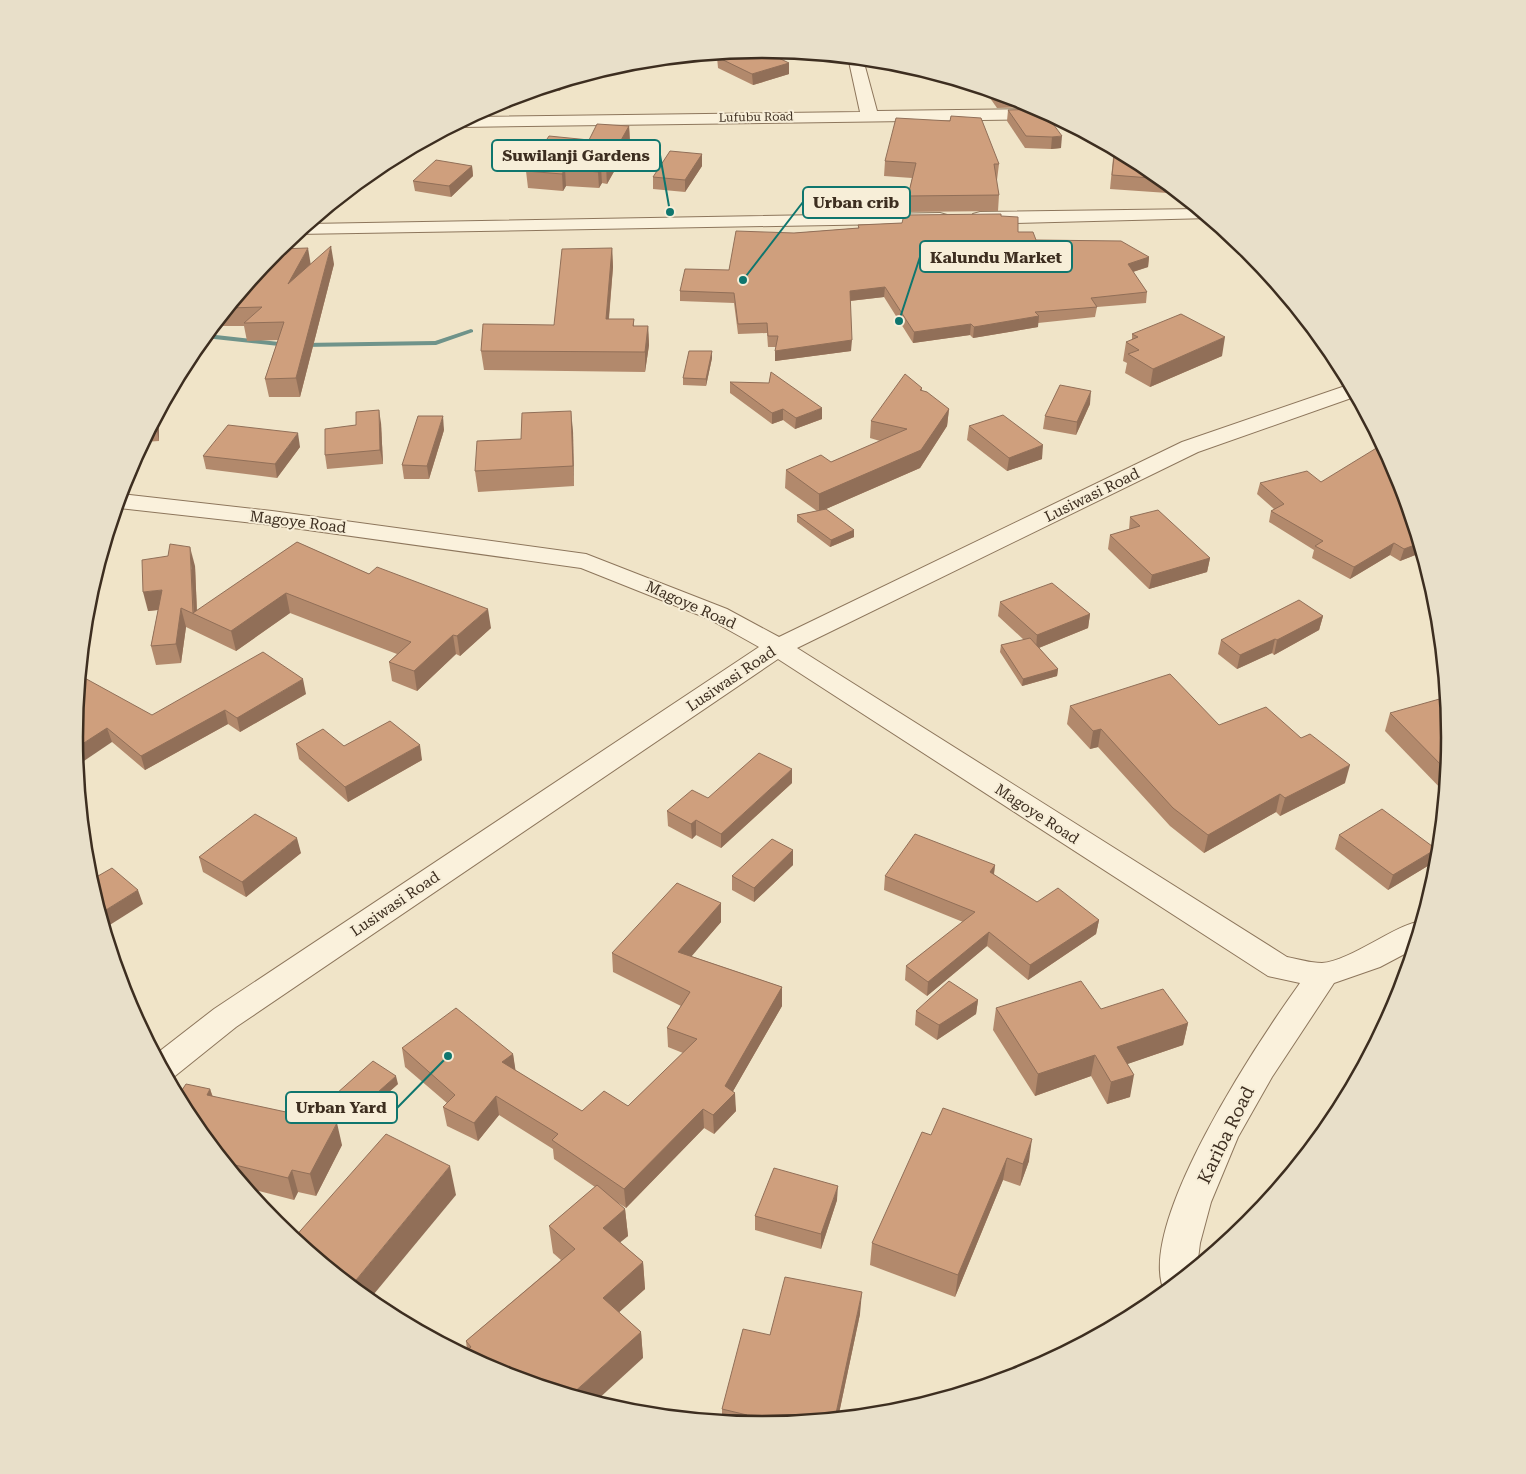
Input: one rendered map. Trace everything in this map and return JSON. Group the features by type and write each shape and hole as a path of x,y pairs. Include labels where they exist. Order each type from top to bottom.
{"street":[{"path":"857,64 870,116"},
{"name":"Lufubu Road","path":"475,122 1034,114"},
{"path":"311,230 1197,214"},
{"name":"Lusiwasi Road","path":"168,1063 225,1018 778,647 1190,447 1348,392"},
{"name":"Magoye Road","path":"128,502 282,519 586,561 718,614 778,647 1279,968 1322,975"},
{"path":"1322,975 1368,959 1412,936"},
{"name":"Kariba Road","path":"1179,1274 1183,1238 1199,1188 1235,1107 1322,975"}],"building":[{"path":"779,58 789,63 752,74 721,59"},
{"path":"1008,110 1024,110 1052,122 1062,136 1026,136"},
{"path":"951,116 981,118 999,164 994,164 999,195 908,196 916,163 885,161 896,118 950,121"},
{"path":"597,124 629,126 606,167 601,167 598,172 565,169 562,174 526,171 549,136 589,140"},
{"path":"670,151 702,154 685,180 653,177"},
{"path":"1114,156 1149,178 1112,175"},
{"path":"436,160 472,166 449,186 413,181"},
{"path":"1001,214 1001,216 1018,217 1018,232 1033,232 1036,240 1121,241 1149,257 1128,264 1147,292 1091,298 1097,307 1035,312 1039,316 974,327 971,324 914,332 885,287 850,291 852,340 775,351 778,336 768,336 767,323 738,324 734,293 680,291 685,269 729,270 736,231 794,233 859,228 858,225 902,223 904,215"},
{"path":"331,246 296,378 265,379 284,322 244,323 262,307 237,308 292,249 308,248 288,284"},
{"path":"612,248 606,319 634,319 633,326 648,326 645,352 481,351 483,324 554,325 562,249"},
{"path":"1181,314 1225,337 1153,369 1128,354 1139,350 1126,342 1138,337 1132,334"},
{"path":"689,351 712,351 706,379 683,378"},
{"path":"771,372 822,408 796,418 783,409 772,413 730,382 769,383"},
{"path":"905,374 922,388 920,390 927,392 949,409 921,450 819,494 786,470 821,455 831,462 907,429 871,421"},
{"path":"1060,385 1091,391 1077,422 1045,416"},
{"path":"379,410 380,450 325,455 325,429 356,425 356,412"},
{"path":"571,411 573,466 475,471 477,441 521,439 522,413"},
{"path":"1003,415 1043,445 1009,458 969,426"},
{"path":"418,416 443,416 427,466 402,465"},
{"path":"228,425 298,433 275,464 203,456"},
{"path":"1377,447 1391,477 1414,545 1404,549 1394,543 1354,567 1315,546 1323,541 1271,511 1284,504 1260,483 1307,471 1321,482"},
{"path":"826,509 854,530 831,540 797,515"},
{"path":"1158,510 1210,558 1152,575 1110,535 1140,526 1130,517"},
{"path":"297,542 369,574 377,567 488,609 457,636 453,635 414,671 389,662 411,642 286,593 231,631 181,608 176,644 151,646 162,590 143,592 142,560 168,556 170,544 190,547 193,613"},
{"path":"1052,583 1090,614 1037,635 1000,602"},
{"path":"1299,600 1323,616 1277,640 1275,639 1240,655 1221,640"},
{"path":"1030,638 1058,669 1023,679 1001,645"},
{"path":"263,652 303,679 237,718 225,710 141,756 107,728 83,743 86,679 152,715"},
{"path":"1170,674 1219,725 1266,707 1301,738 1310,734 1350,765 1285,798 1280,794 1208,835 1173,808 1101,729 1093,731 1070,706"},
{"path":"1441,699 1441,765 1390,713"},
{"path":"390,721 420,745 345,787 296,744 323,729 344,746"},
{"path":"759,753 792,769 721,834 696,820 691,824 667,811 692,790 708,798"},
{"path":"1382,809 1433,847 1432,851 1393,875 1339,835"},
{"path":"255,814 297,838 242,882 199,857"},
{"path":"915,834 995,865 990,872 1037,902 1058,888 1099,920 1030,965 989,932 928,982 906,966 975,912 885,876"},
{"path":"772,839 793,850 754,888 732,876"},
{"path":"112,868 138,890 106,910 98,876"},
{"path":"677,883 721,903 678,952 782,987 725,1086 735,1093 713,1115 703,1109 624,1189 552,1140 558,1134 496,1096 474,1123 443,1107 455,1095 402,1048 456,1008 513,1054 502,1062 582,1111 604,1091 628,1106 697,1039 667,1028 690,992 612,953"},
{"path":"949,981 978,1000 939,1025 916,1011"},
{"path":"1081,981 1101,1009 1163,989 1188,1023 1117,1047 1134,1075 1111,1082 1095,1055 1038,1074 996,1008"},
{"path":"373,1061 396,1076 359,1109 336,1094"},
{"path":"186,1084 210,1089 207,1095 337,1123 310,1174 292,1170 288,1178 236,1165 198,1115 182,1089"},
{"path":"943,1108 1032,1139 1023,1164 1007,1158 958,1275 872,1243 922,1132 931,1135"},
{"path":"386,1134 450,1166 356,1281 299,1232"},
{"path":"774,1168 838,1186 821,1234 755,1216"},
{"path":"597,1185 625,1209 603,1228 643,1262 603,1298 641,1332 577,1390 503,1365 468,1349 471,1347 466,1341 575,1249 549,1226"},
{"path":"785,1277 862,1292 836,1412 807,1415 747,1416 722,1409 743,1329 770,1335"}],"waterway":[{"path":"303,345 436,343 471,331"},
{"path":"214,337 288,345"}],"place":[{"name":"Suwilanji Gardens","path":"670,212"},
{"name":"Urban crib","path":"743,280"},
{"name":"Kalundu Market","path":"899,321"},
{"name":"Urban Yard","path":"448,1056"}]}
